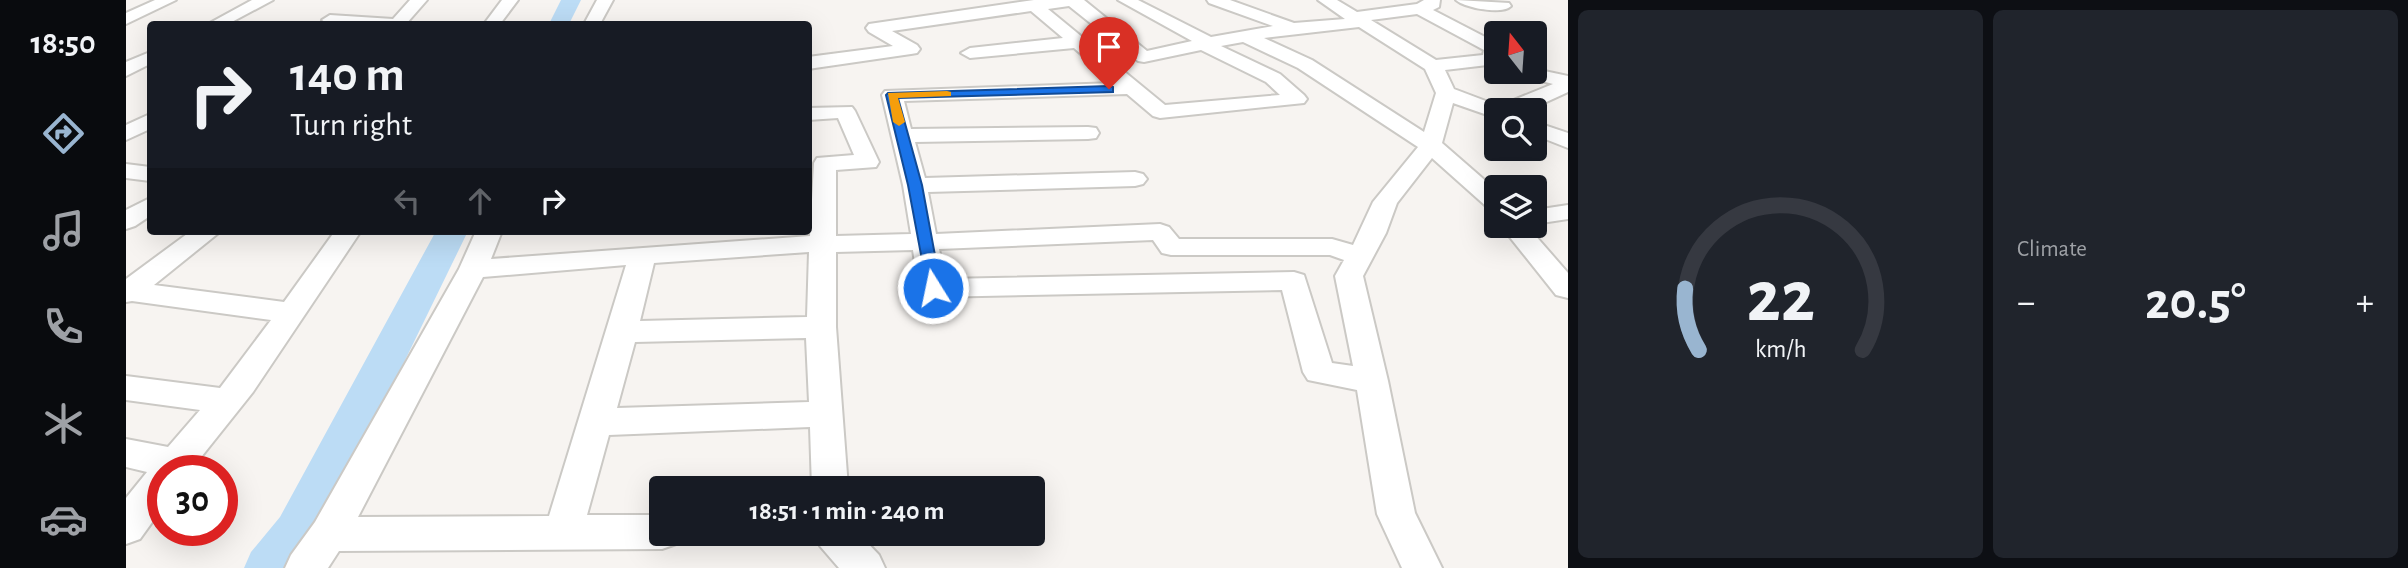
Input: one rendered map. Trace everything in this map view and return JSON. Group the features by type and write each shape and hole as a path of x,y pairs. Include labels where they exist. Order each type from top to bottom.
{"street":[{"path":"126,19 168,0"},
{"path":"222,21 265,0"},
{"path":"400,21 419,0"},
{"path":"494,21 510,0"},
{"path":"594,21 605,0"},
{"path":"812,62 911,49 875,28 1074,0 1144,57 1293,28 1360,20 1426,4 1484,33"},
{"path":"1034,5 1160,112 1297,99 1273,78 1126,0"},
{"path":"1215,0 1293,28"},
{"path":"1326,0 1433,66 1446,93 1432,145 1385,202 1373,233 1349,276 1372,381 1396,514 1422,568"},
{"path":"1464,0 1504,3 1500,21"},
{"path":"328,21 354,7"},
{"path":"1246,37 1305,64 1388,120 1432,145 1484,191"},
{"path":"970,53 1078,42"},
{"path":"126,70 147,59"},
{"path":"1433,66 1484,61"},
{"path":"1547,77 1568,83"},
{"path":"1539,98 1568,83"},
{"path":"1132,88 892,95 915,185 933,288 1294,281 1319,372 1372,381"},
{"path":"1446,93 1484,107"},
{"path":"812,114 845,111 868,162 825,163 821,327 829,476"},
{"path":"126,134 147,122"},
{"path":"902,136 1088,133"},
{"path":"1547,133 1568,141"},
{"path":"126,171 147,174"},
{"path":"915,185 1135,179"},
{"path":"126,221 147,207"},
{"path":"1547,216 1568,212"},
{"path":"473,269 642,257 766,239 825,244 1160,232 1171,247 1332,247 1359,256"},
{"path":"127,292 203,235"},
{"path":"182,455 228,401 345,235"},
{"path":"304,568 329,534 473,269 487,235"},
{"path":"1523,238 1567,293"},
{"path":"563,532 624,332 642,257"},
{"path":"127,292 291,313"},
{"path":"624,332 821,327"},
{"path":"126,388 228,401"},
{"path":"595,422 826,414"},
{"path":"126,453 147,462"},
{"path":"126,527 147,500"},
{"path":"329,534 649,532"},
{"path":"837,546 844,568"},
{"path":"844,546 865,568"}],"waterway":[{"path":"560,21 571,0"},
{"path":"269,568 297,532 450,235"}],"slow traffic":[{"path":"899,122 892,95 947,94"}],"route":[{"path":"933,288 915,185 892,95 1109,89"}]}
